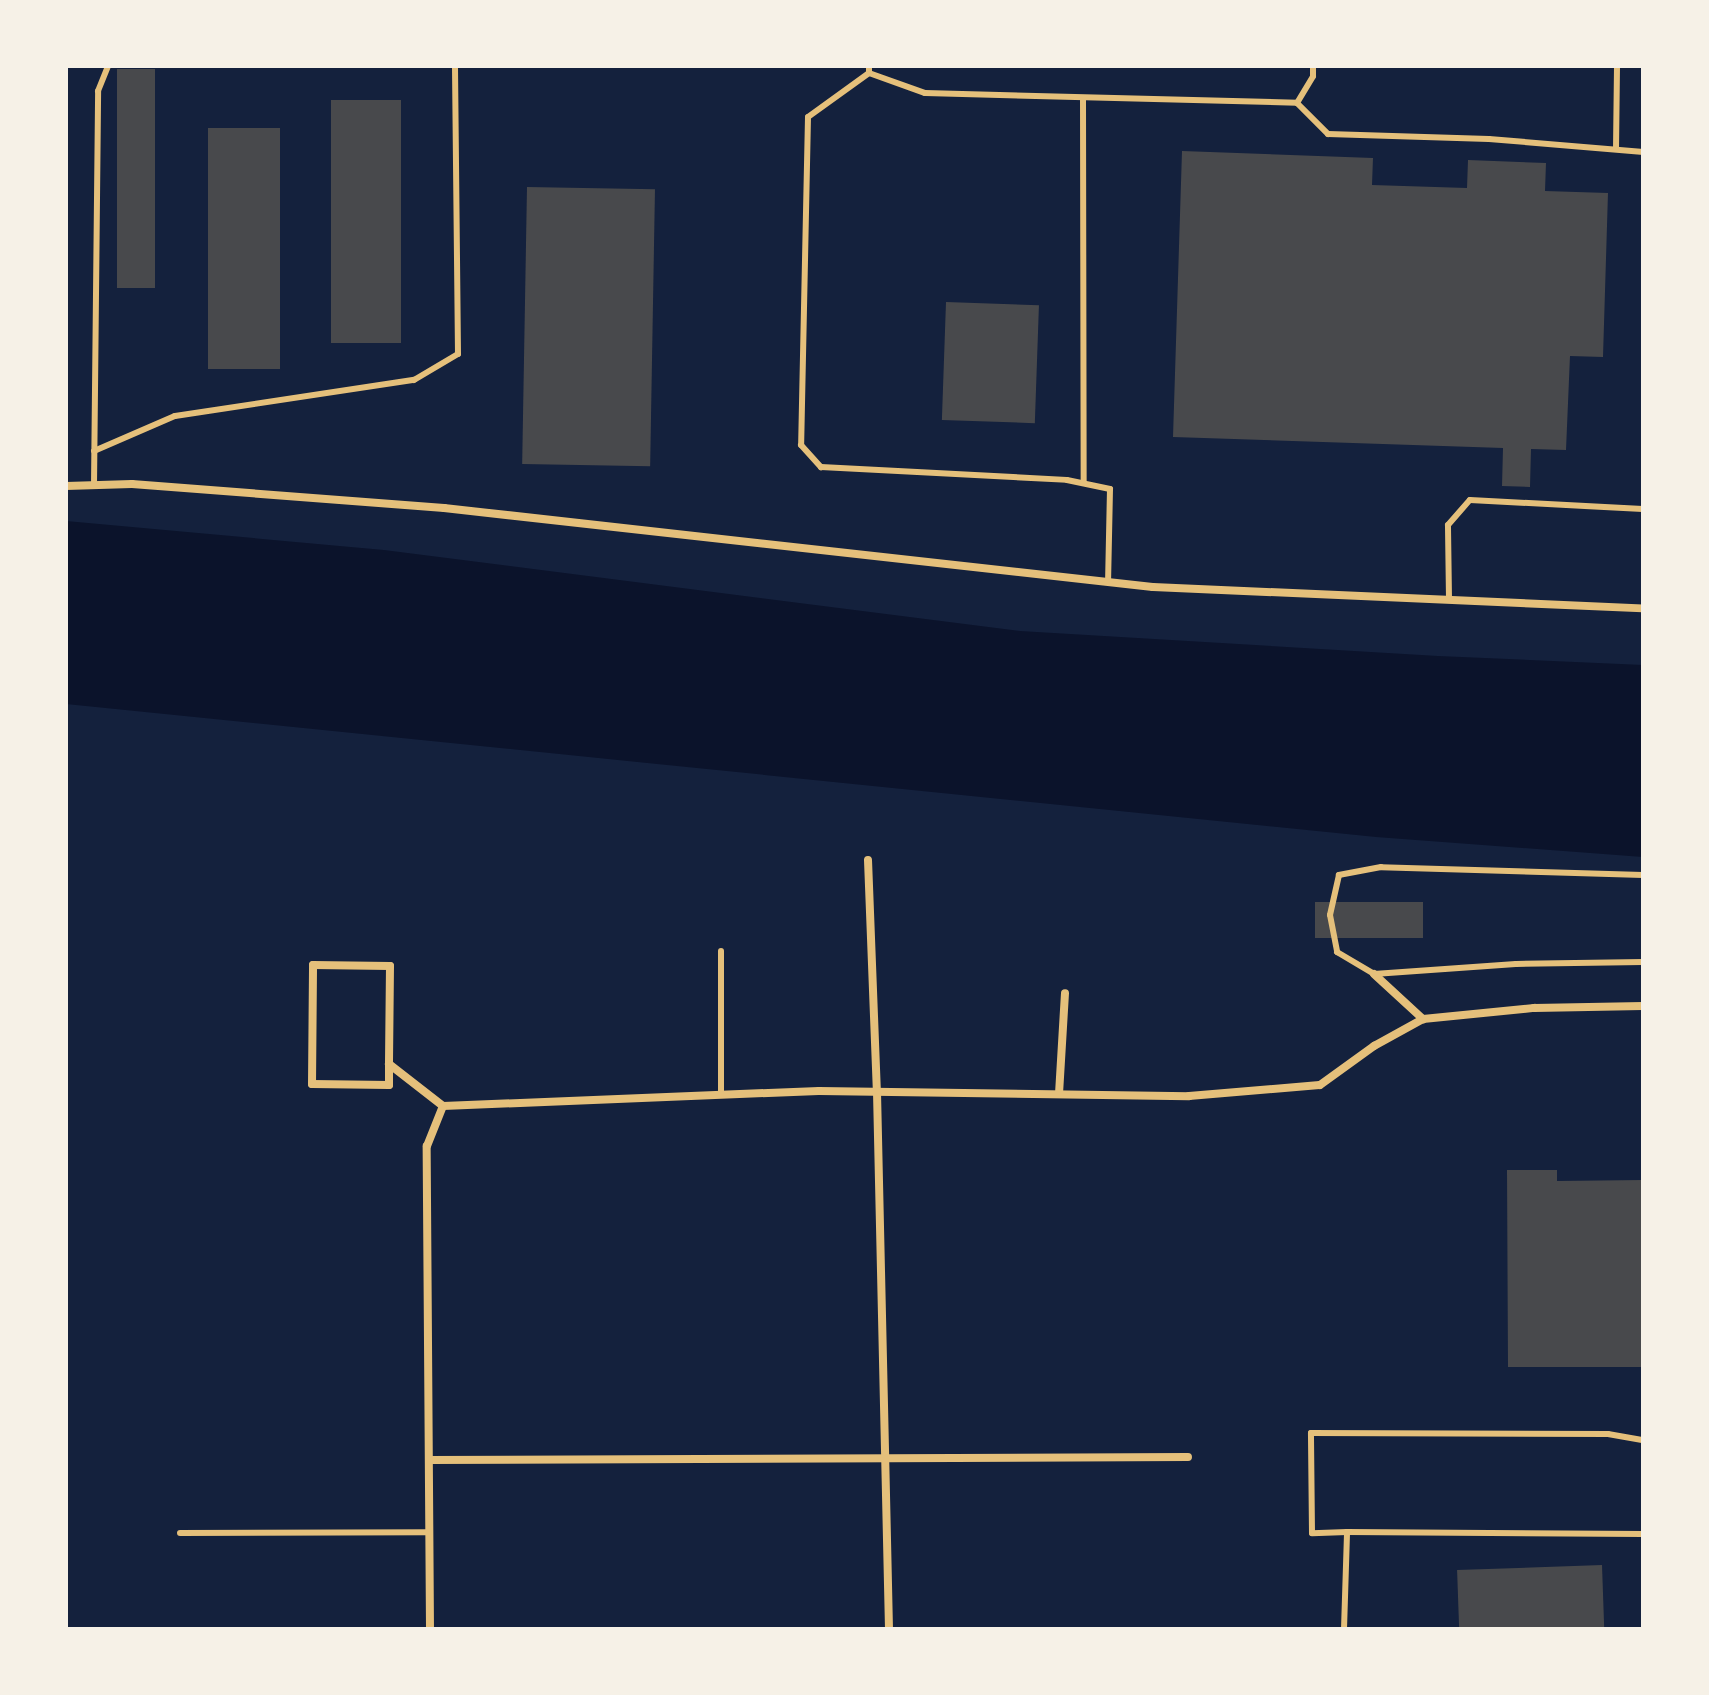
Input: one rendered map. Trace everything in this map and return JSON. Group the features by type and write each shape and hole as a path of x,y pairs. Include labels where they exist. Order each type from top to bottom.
{"street":[{"path":"66,486 132,484 444,508 1153,587 1643,608"},
{"path":"868,860 877,1092 889,1629"},
{"path":"313,965 390,966 389,1064 389,1085 312,1084 313,965"},
{"path":"1374,974 1423,1019"},
{"path":"1059,1094 1065,993"},
{"path":"389,1064 443,1106 877,1092 1189,1096 1320,1085 1374,1046 1423,1019 1534,1008 1643,1006"},
{"path":"430,1629 427,1146 443,1106"},
{"path":"429,1460 1188,1457"}],"lane":[{"path":"94,485 98,91 108,66"},
{"path":"94,451 175,416 414,380 458,354 455,66"},
{"path":"1297,103 1313,76 1313,66"},
{"path":"1616,149 1617,66"},
{"path":"1108,582 1110,489 1084,483 821,467 801,445 808,117 869,70 925,93 1297,103 1328,134 1489,139 1643,152"},
{"path":"1083,98 1084,483"},
{"path":"1449,599 1448,525 1470,500 1643,509"},
{"path":"1643,875 1381,867 1339,875 1330,915 1337,952 1374,974 1516,964 1643,962"},
{"path":"721,951 721,1095"},
{"path":"1643,1440 1608,1434 1311,1433 1312,1533 1643,1534"},
{"path":"180,1533 429,1532"},
{"path":"1344,1629 1347,1532"}],"water":[{"path":"66,521 384,550 1020,631 1643,665 1643,857 1376,837 66,704"}],"building":[{"path":"117,69 155,69 155,288 117,288"},
{"path":"331,100 401,100 401,343 331,343"},
{"path":"208,128 280,128 280,369 208,369"},
{"path":"1182,151 1373,158 1372,185 1467,188 1468,160 1546,163 1545,191 1608,193 1603,357 1570,356 1566,450 1531,449 1530,487 1502,486 1503,448 1173,437"},
{"path":"527,187 655,189 650,466 522,464"},
{"path":"946,302 1039,305 1035,423 942,420"},
{"path":"1315,902 1423,902 1423,938 1315,938"},
{"path":"1507,1170 1557,1170 1557,1181 1643,1180 1643,1367 1508,1367"},
{"path":"1602,1565 1604,1629 1459,1629 1457,1570"}]}
